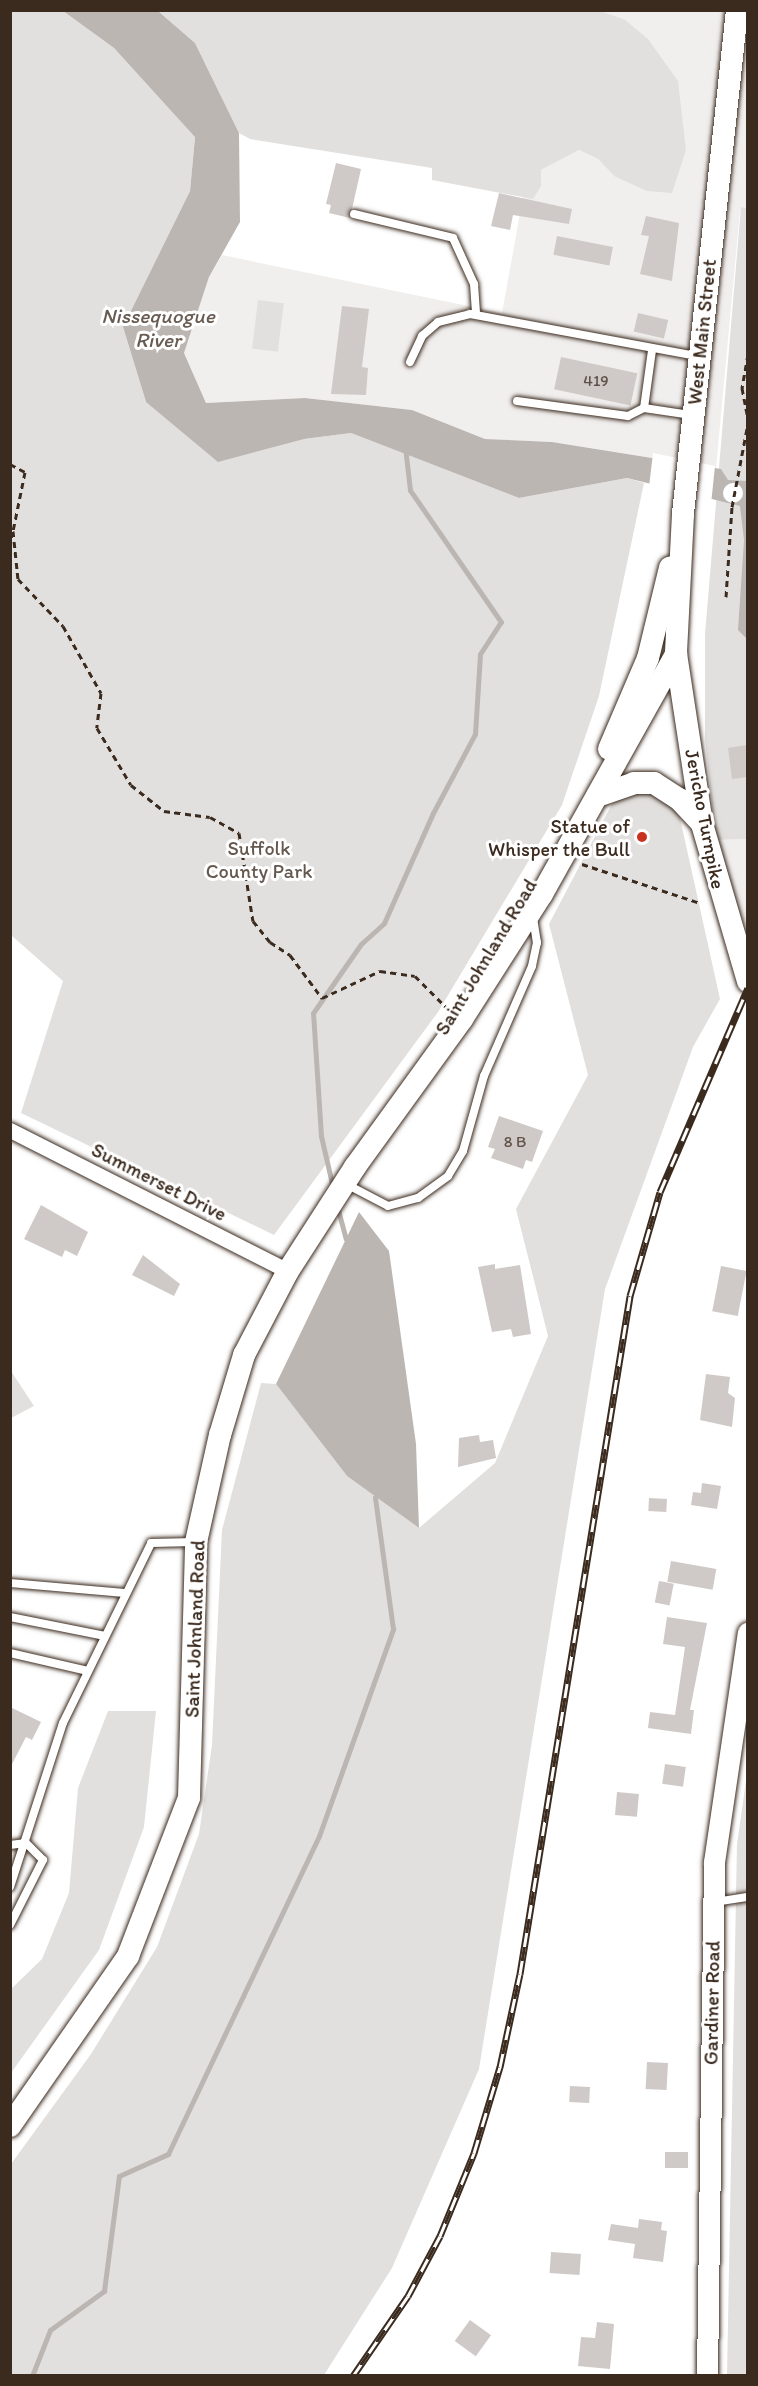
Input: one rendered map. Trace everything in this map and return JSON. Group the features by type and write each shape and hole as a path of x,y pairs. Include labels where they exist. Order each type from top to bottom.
{"main road":[{"name":"West Main Street","path":"676,654 683,514 736,10"},
{"name":"Saint Johnland Road","path":"404,1100 585,796 648,658 683,514"},
{"name":"Saint Johnland Road","path":"10,2126 128,1956 189,1798 196,1542 220,1435 244,1355 288,1271 350,1175 404,1100 531,911 676,654"},
{"name":"Jericho Turnpike","path":"676,654 702,824 747,981"},
{"path":"624,714 649,702 674,710 687,726"},
{"path":"597,796 634,783 654,783 679,798 702,824"},
{"name":"Gardiner Road","path":"707,2376 714,1862 747,1632"}],"street":[{"name":"Summerset Drive","path":"10,1130 288,1271"}],"lane":[{"path":"354,214 453,238 474,284 476,314"},
{"path":"410,362 422,336 438,322 476,314 652,350 699,356"},
{"path":"644,408 652,350"},
{"path":"517,400 628,416 644,408 692,425"},
{"path":"350,1175 388,1206 418,1198 448,1176 463,1151 484,1076 532,966 537,943 531,911"},
{"path":"10,1887 63,1724 151,1543 196,1542"},
{"path":"10,1583 125,1593"},
{"path":"10,1617 105,1635"},
{"path":"10,1653 88,1671"},
{"path":"10,1845 26,1843"},
{"path":"10,1926 42,1860 26,1843"},
{"path":"713,1902 747,1896"}],"path":[{"path":"726,597 732,507 747,421 742,388 747,354"},
{"path":"10,464 25,472 13,531 18,579 63,626 101,693 97,728 131,785 164,812 210,817 239,832 253,921 270,942 290,955 322,998 380,971 415,976 445,1007"},
{"path":"582,864 700,903"}],"shaded area":[{"path":"600,11 747,11 747,212 740,211 716,468 552,442 485,439 412,410 305,398 206,403 184,353 209,277 222,255 502,313 523,197 533,198 541,186 541,170 579,150 598,159 614,176 624,19"},
{"path":"747,839 748,949 716,840"}],"green space":[{"name":"Suffolk County Park","path":"11,11 63,11 114,48 195,136 190,191 123,327 146,402 304,439 351,433 519,498 627,478 644,483 599,696 562,805 438,1012 274,1235 21,1113 63,981 11,935"},
{"path":"158,11 600,11 624,19 648,39 678,81 686,150 672,193 647,191 614,176 598,159 579,150 541,170 541,186 533,199 432,180 432,168 250,139 239,133 195,43"},
{"path":"741,207 748,209 748,839 716,840 705,739 705,634"},
{"path":"258,300 284,303 278,352 252,349"},
{"path":"634,789 660,790 678,809 720,999 693,1047 605,1289 479,2069 392,2268 324,2375 11,2376 11,2164 91,2054 157,1947 199,1834 212,1745 222,1530 261,1383 276,1384 347,1476 419,1528 495,1463 548,1336 516,1209 588,1075 549,924 612,804"},
{"path":"11,1371 34,1406 10,1418"},
{"path":"108,1711 156,1711 144,1827 99,1950 11,2073 11,1989 42,1959 69,1893 78,1788"},
{"path":"747,1774 748,2375 727,2376 737,1844"}],"water":[{"name":"Nissequogue River","path":"63,11 158,11 195,43 239,133 240,222 209,277 184,353 206,403 305,398 412,410 485,439 552,442 721,469 728,480 747,481 747,639 738,630 744,540 740,506 627,478 519,498 351,433 304,439 218,462 146,402 123,327 190,191 195,137 114,48"},
{"path":"359,1212 389,1251 416,1444 419,1528 347,1476 276,1384"}],"pier":[{"path":"653,453 715,466 711,504 649,487"},
{"path":"729,483 737,483 743,489 743,497 737,503 729,503 723,497 723,489"}],"building":[{"path":"336,163 361,169 350,218 329,213 331,205 326,204"},
{"path":"499,193 572,209 569,224 513,215 510,230 491,226"},
{"path":"646,216 679,223 672,281 640,274 649,236 641,235"},
{"path":"557,236 613,247 609,266 553,255"},
{"path":"342,306 369,309 362,367 368,368 366,395 331,394"},
{"path":"638,313 668,320 664,338 634,332"},
{"path":"561,357 637,373 630,405 554,389"},
{"path":"747,745 747,777 732,779 728,748"},
{"path":"499,1116 543,1131 532,1162 526,1160 523,1169 491,1158 495,1149 488,1147"},
{"path":"41,1205 88,1232 77,1256 65,1250 62,1257 24,1239"},
{"path":"143,1255 180,1284 174,1296 132,1275"},
{"path":"495,1264 495,1269 520,1265 531,1334 513,1337 511,1329 492,1332 478,1267"},
{"path":"721,1266 747,1271 738,1316 712,1311"},
{"path":"706,1374 730,1377 728,1393 735,1398 732,1427 700,1420"},
{"path":"479,1435 480,1442 493,1440 496,1458 458,1467 459,1438"},
{"path":"702,1483 721,1486 717,1509 691,1505 693,1492 701,1493"},
{"path":"649,1498 667,1499 666,1512 648,1511"},
{"path":"671,1561 716,1569 713,1590 667,1582"},
{"path":"659,1581 674,1584 670,1605 655,1603"},
{"path":"667,1617 707,1623 690,1710 694,1710 691,1734 648,1728 650,1712 675,1715 685,1647 663,1644"},
{"path":"10,1707 41,1722 32,1740 26,1737 10,1768"},
{"path":"665,1764 686,1767 683,1787 662,1784"},
{"path":"617,1792 639,1794 637,1817 615,1815"},
{"path":"647,2062 668,2063 667,2090 646,2089"},
{"path":"570,2086 590,2087 589,2103 569,2102"},
{"path":"665,2152 688,2152 688,2168 665,2168"},
{"path":"639,2219 662,2222 661,2230 667,2231 663,2262 633,2258 635,2244 608,2240 611,2224 638,2228"},
{"path":"551,2252 581,2254 579,2275 550,2273"},
{"path":"470,2320 491,2335 476,2356 455,2341"},
{"path":"597,2322 614,2324 610,2369 578,2366 581,2337 595,2338"}],"waterway":[{"path":"333,1188 321,1136 313,1013 361,944 384,923 433,813 475,734 480,654 501,622 410,490 405,447"},
{"path":"337,1206 346,1239"},
{"path":"32,2376 50,2330 104,2291 119,2176 168,2154 319,1836 393,1629 375,1497"}],"railway":[{"path":"353,2376 408,2296 440,2236 474,2153 500,2067 520,1974 630,1296 660,1192 748,988"}],"place":[{"name":"Statue of Whisper the Bull","path":"642,837"}]}
